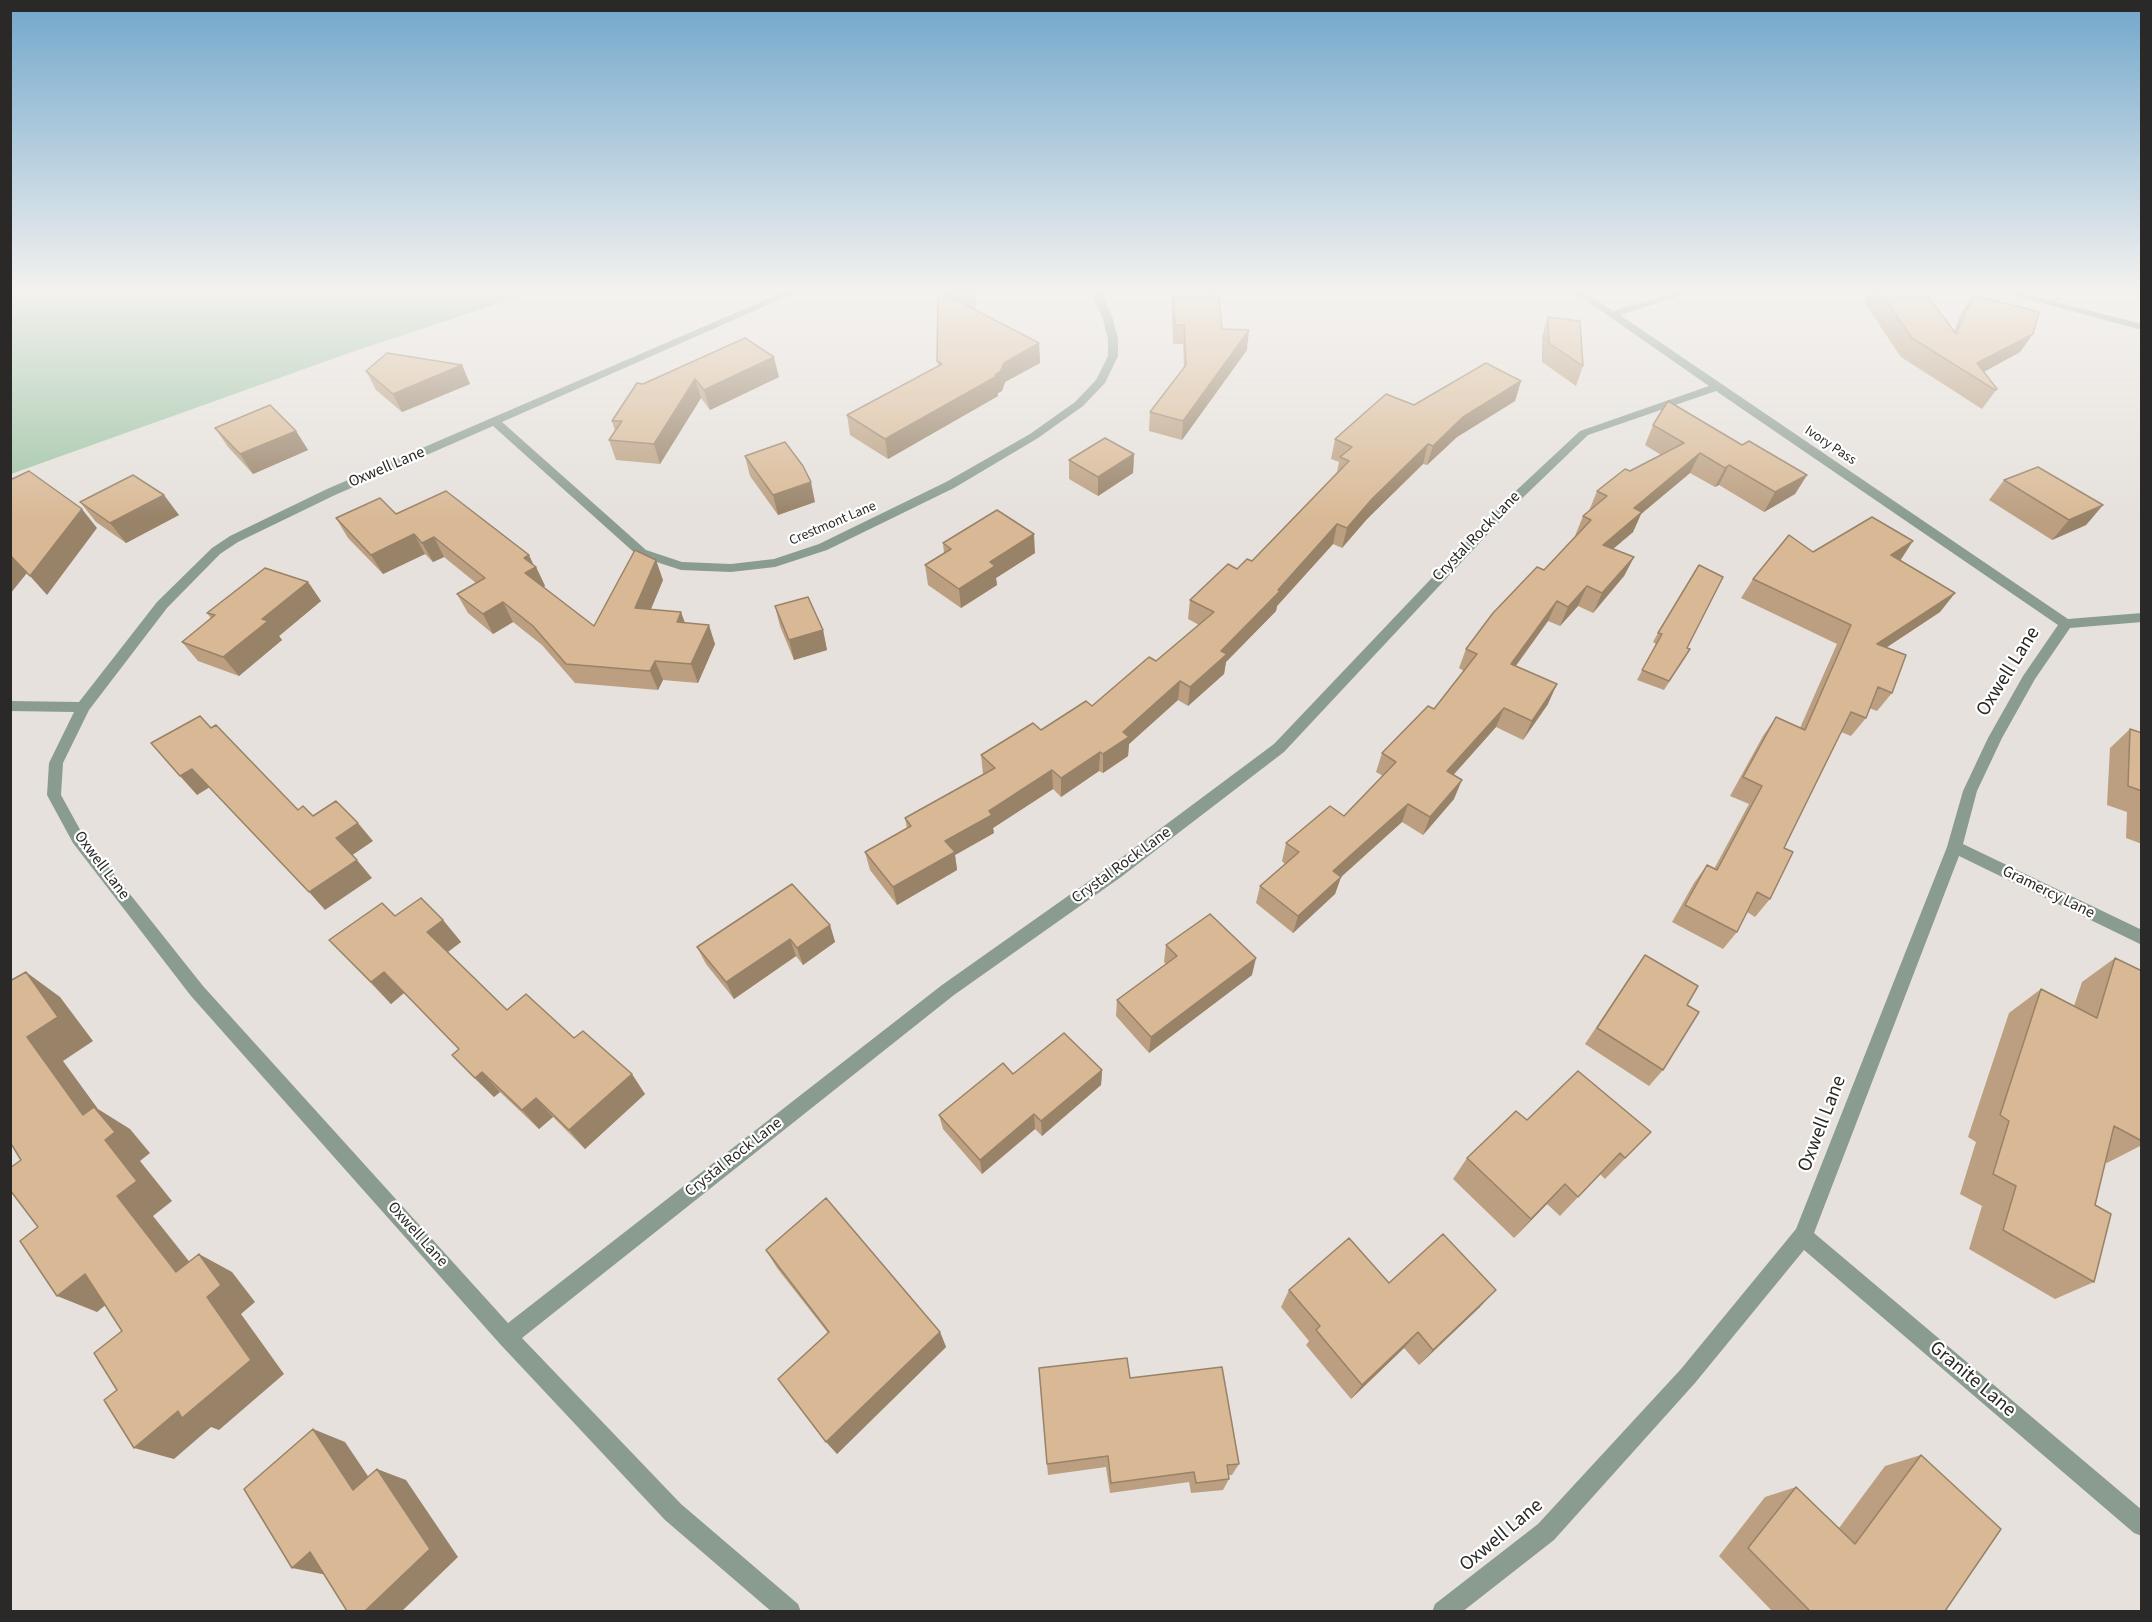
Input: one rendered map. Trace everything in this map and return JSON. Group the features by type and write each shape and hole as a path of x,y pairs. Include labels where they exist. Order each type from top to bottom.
{"street":[{"name":"Oxwell Lane","path":"619,368 331,492 234,538 216,551 162,605 83,707 56,763 54,795 78,839 197,991 507,1337 673,1512 790,1611"},
{"name":"Crestmont Lane","path":"495,422 642,553 681,566 731,568 775,563 824,547 950,485 1034,436 1079,404 1101,381 1107,368"},
{"name":"Ivory Pass","path":"1689,368 2066,624"},
{"name":"Crystal Rock Lane","path":"507,1337 948,990 1114,872 1279,748 1509,504 1584,433 1716,387"},
{"name":"Oxwell Lane","path":"1443,1611 1546,1532 1688,1376 1803,1236 1955,847 1970,791 1995,738 2030,676 2066,624 2142,617"},
{"path":"10,706 83,707"},
{"name":"Gramercy Lane","path":"1955,847 2142,938"},
{"name":"Granite Lane","path":"1803,1236 2142,1525"}],"green space":[{"path":"11,368 308,368 11,474"}],"building":[{"path":"370,368 456,368 393,394 366,371"},
{"path":"679,368 751,368 704,390 695,379 654,444 609,440 622,421 612,421 637,383 643,384"},
{"path":"935,368 1002,368 995,375 997,376 885,439 847,415"},
{"path":"1184,368 1222,368 1183,421 1150,412"},
{"path":"1478,368 1495,368 1521,381 1463,417 1433,446 1428,444 1372,499 1347,528 1337,524 1278,590 1280,591 1221,651 1227,654 1190,687 1180,681 1123,732 1129,737 1103,754 1100,752 1061,778 1052,770 989,811 992,815 945,841 955,852 893,887 865,852 911,826 905,818 995,768 981,755 1033,723 1041,730 1086,701 1092,706 1149,657 1156,661 1214,612 1190,600 1228,564 1237,569 1247,559 1252,561 1349,461 1340,457 1352,447 1335,439 1386,394 1414,405"},
{"path":"1959,368 1981,368 1997,389 1995,390"},
{"path":"1668,401 1742,445 1749,441 1807,475 1775,492 1729,465 1725,468 1700,453 1634,508 1642,512 1603,545 1634,557 1602,593 1587,586 1568,607 1557,601 1511,664 1557,684 1532,721 1504,708 1447,771 1462,780 1430,817 1408,804 1333,871 1341,877 1298,916 1260,886 1299,852 1286,843 1330,806 1344,816 1396,762 1382,753 1428,706 1434,709 1477,654 1466,649 1493,613 1537,567 1544,570 1591,520 1583,516 1607,496 1597,491 1625,469 1630,471 1684,443 1653,425"},
{"path":"270,405 296,431 240,454 215,428"},
{"path":"1105,438 1134,454 1098,477 1069,460"},
{"path":"785,442 803,466 811,482 773,495 745,456"},
{"path":"2038,467 2103,505 2069,520 2004,480"},
{"path":"29,471 82,509 30,576 10,555 10,480"},
{"path":"133,475 164,495 110,523 80,502"},
{"path":"446,491 529,555 524,558 536,567 525,573 594,626 635,550 656,560 635,608 681,612 677,622 709,625 691,664 655,661 650,671 566,664 533,626 503,602 483,614 457,594 485,578 434,537 422,543 414,534 371,555 336,518 380,498 396,514"},
{"path":"997,510 1034,534 990,562 995,566 959,589 925,565 951,549 943,543"},
{"path":"1872,517 1913,541 1891,555 1955,593 1877,644 1906,655 1892,693 1878,687 1866,718 1851,712 1784,848 1793,852 1770,899 1757,892 1737,932 1685,905 1707,865 1717,870 1762,786 1743,777 1776,717 1805,730 1851,625 1753,579 1789,535 1813,552"},
{"path":"1699,565 1723,577 1687,648 1690,649 1669,681 1642,670 1662,634 1658,633"},
{"path":"265,568 308,582 262,619 268,621 223,657 182,642 215,615 207,613"},
{"path":"808,597 823,630 789,640 775,606"},
{"path":"200,716 211,728 216,725 298,810 303,806 313,816 336,801 358,823 336,838 357,860 309,892 192,769 180,776 151,743"},
{"path":"2130,729 2142,733 2142,791 2128,786"},
{"path":"792,884 830,925 797,948 790,939 726,982 697,947"},
{"path":"421,898 443,920 427,932 507,1010 526,994 574,1038 583,1031 632,1074 569,1130 536,1098 522,1110 482,1072 475,1078 452,1055 459,1049 384,972 371,982 329,940 382,903 395,916"},
{"path":"1210,914 1256,958 1151,1037 1117,1000 1177,956 1166,945"},
{"path":"1645,955 1698,986 1687,1005 1699,1012 1663,1070 1597,1028"},
{"path":"2115,958 2142,971 2142,1141 2114,1126 2095,1205 2111,1214 2094,1282 2003,1230 2016,1186 1993,1174 2009,1121 2000,1115 2041,989 2097,1018"},
{"path":"26,972 58,1017 27,1037 83,1115 94,1107 115,1132 105,1140 137,1181 117,1196 176,1272 199,1254 221,1285 207,1297 251,1360 182,1418 178,1411 134,1448 104,1400 117,1390 94,1353 122,1331 85,1274 57,1296 20,1241 38,1227 10,1190 10,1168 21,1160 10,1142 10,981"},
{"path":"1064,1033 1102,1070 1041,1121 1034,1114 980,1160 939,1115 1003,1063 1013,1074"},
{"path":"1578,1071 1651,1132 1625,1158 1620,1153 1578,1197 1565,1184 1531,1219 1467,1158 1516,1111 1527,1120"},
{"path":"826,1198 940,1332 826,1442 778,1379 829,1332 766,1250"},
{"path":"1443,1234 1496,1290 1433,1350 1418,1332 1362,1385 1316,1330 1320,1326 1289,1290 1349,1238 1389,1283"},
{"path":"1127,1358 1130,1378 1222,1367 1239,1464 1227,1465 1229,1479 1196,1483 1194,1472 1111,1483 1108,1456 1047,1464 1039,1368"},
{"path":"313,1429 353,1490 377,1469 430,1549 365,1611 347,1611 310,1552 292,1568 244,1489"},
{"path":"1921,1455 2001,1529 1945,1611 1810,1611 1748,1548 1796,1487 1855,1544"}]}
